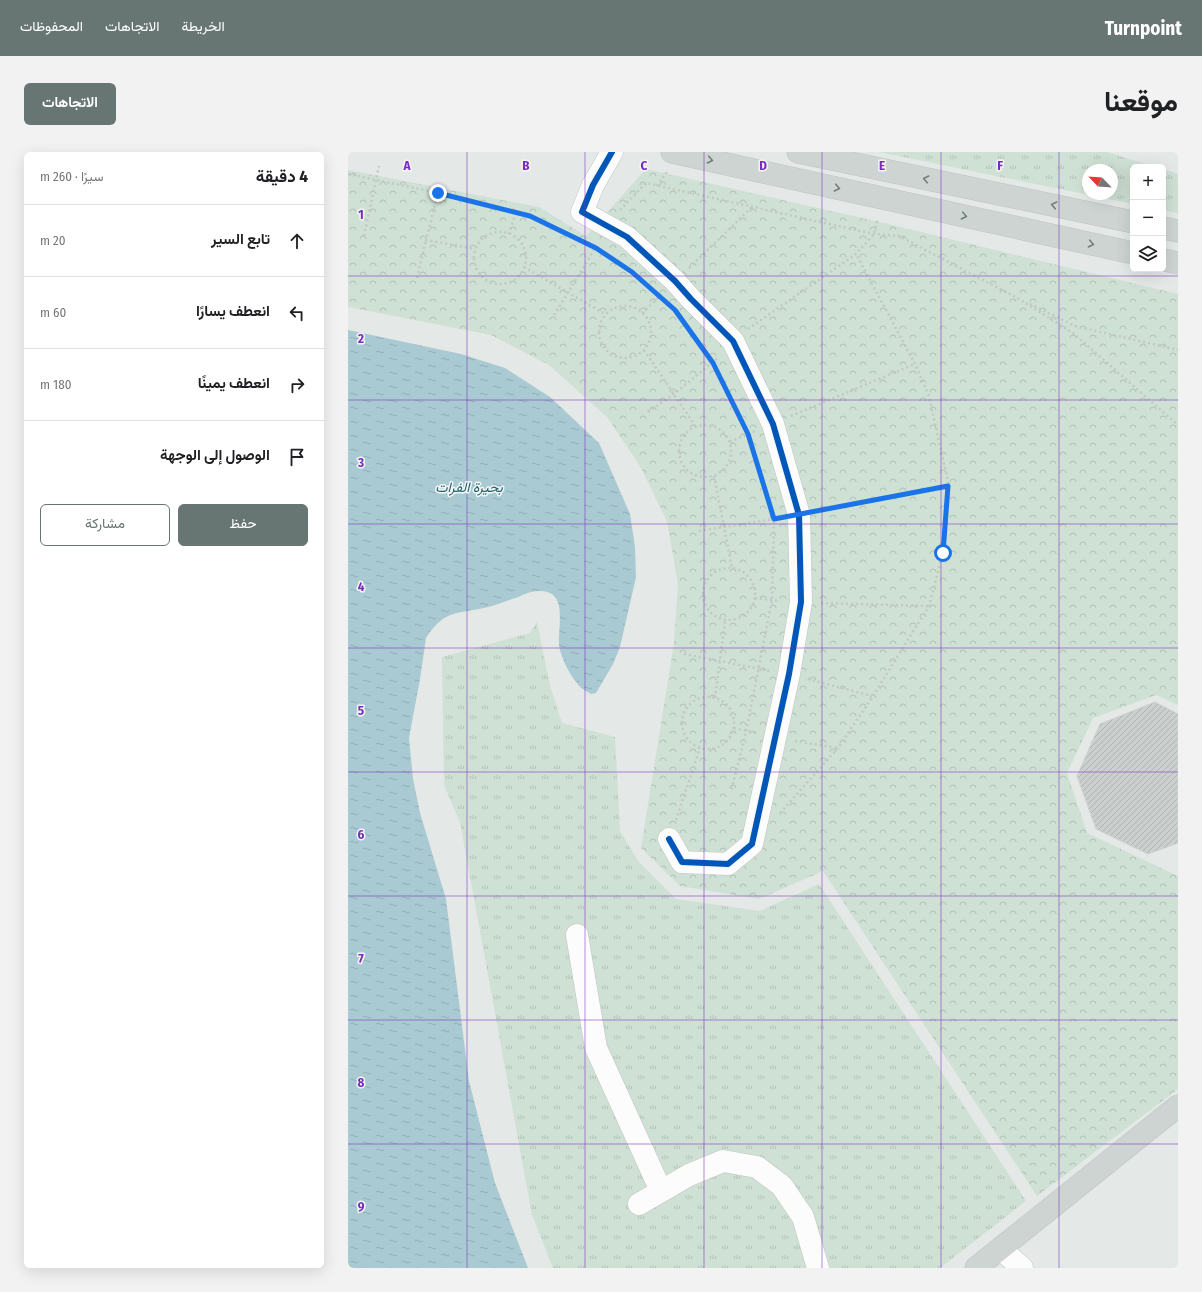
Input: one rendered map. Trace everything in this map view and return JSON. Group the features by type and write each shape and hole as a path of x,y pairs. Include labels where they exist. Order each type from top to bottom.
{"main road":[{"path":"672,152 1130,252"},
{"path":"798,152 1130,221"},
{"path":"1166,229 1178,231"},
{"path":"1166,261 1178,263"},
{"path":"976,1268 1178,1106"}],"street":[{"path":"612,152 594,185 582,212 627,237 675,281 734,342 773,424 799,515 801,602 789,674 752,844 728,864 682,862 669,838"},
{"path":"577,936 596,1048 661,1191"},
{"path":"639,1204 689,1175 723,1161 757,1167 782,1186 803,1217 818,1268"},
{"path":"1001,1249 1022,1268"}],"path":[{"path":"364,236 379,166"},
{"path":"348,174 438,193 530,216 596,248 632,272 643,282"},
{"path":"554,315 617,214 646,183 874,234 899,236 1075,326 1178,350"},
{"path":"418,278 438,193"},
{"path":"648,412 674,394 713,363 738,337 856,254 874,234 882,198"},
{"path":"642,313 752,207"},
{"path":"509,234 516,212"},
{"path":"501,232 509,234 516,237 522,243 526,259 524,267 520,274 507,284 499,285 490,283 483,279 474,266 473,257 475,249 485,236 492,233 501,232"},
{"path":"426,240 475,249"},
{"path":"777,816 838,748 929,606 943,553 948,486 929,396 915,364 856,254"},
{"path":"524,267 605,314"},
{"path":"655,292 665,301"},
{"path":"1006,292 1073,333 1178,425"},
{"path":"619,306 636,308 642,313 647,319 651,331 648,343 644,350 638,355 630,358 613,356 606,352 598,333 601,321 605,314 619,306"},
{"path":"683,322 713,363 748,434 774,519 772,600 746,732 731,791"},
{"path":"644,350 696,427"},
{"path":"730,442 915,364"},
{"path":"704,425 720,429 730,442 732,450 727,466 714,476 706,478 698,477 684,468 680,460 680,444 686,434 696,427 704,425"},
{"path":"714,476 732,568"},
{"path":"699,531 799,515 948,486"},
{"path":"723,568 732,568 740,570 747,575 755,589 755,598 753,606 742,617 725,621 717,618 710,612 705,605 703,591 708,578 715,572 723,568"},
{"path":"755,598 801,602 929,606"},
{"path":"715,698 725,621"},
{"path":"707,697 715,698 723,701 729,707 732,714 734,728 724,744 716,748 700,748 693,745 683,732 682,715 686,708 695,700 707,697"},
{"path":"669,838 700,748"}],"green space":[{"path":"879,152 1107,152 1146,164 1130,164 1130,203 1113,200 1118,200 1118,164 1082,164 1082,194"},
{"path":"646,169 888,224 1178,294 1178,705 1156,695 1093,718 1067,773 1087,833 1178,876 1178,1089 1037,1196 823,871 759,899 680,886 641,848 674,643 678,584 667,521 640,466 607,417 549,365 491,335 348,307 348,170 539,207 586,236"},
{"path":"1166,170 1178,174 1178,213 1166,211"},
{"path":"537,622 550,686 562,723 615,737 620,831 638,861 676,899 760,911 819,884 1026,1201 940,1268 553,1268 532,1215 460,822 444,785 442,657 530,633"}],"water":[{"name":"بحيرة الفرات","path":"348,330 461,354 505,368 550,397 599,443 630,514 635,547 636,577 620,647 613,664 596,693 591,694 583,689 574,680 563,659 559,643 560,614 556,598 550,593 533,591 491,606 453,614 439,622 433,629 426,638 409,738 413,779 420,813 446,899 469,1081 495,1183 528,1268 348,1268"}],"building":[{"path":"1155,702 1178,714 1178,843 1148,854 1096,829 1077,776 1100,724"}],"cycle path":[{"path":"612,152 593,185 582,212 627,237 675,281 733,341 773,424 799,515 801,602 789,674 752,844 728,864 682,862 669,839"}],"route":[{"path":"438,193 530,216 596,248 632,272 675,310 713,363 748,434 774,519 948,486 943,553"}]}
